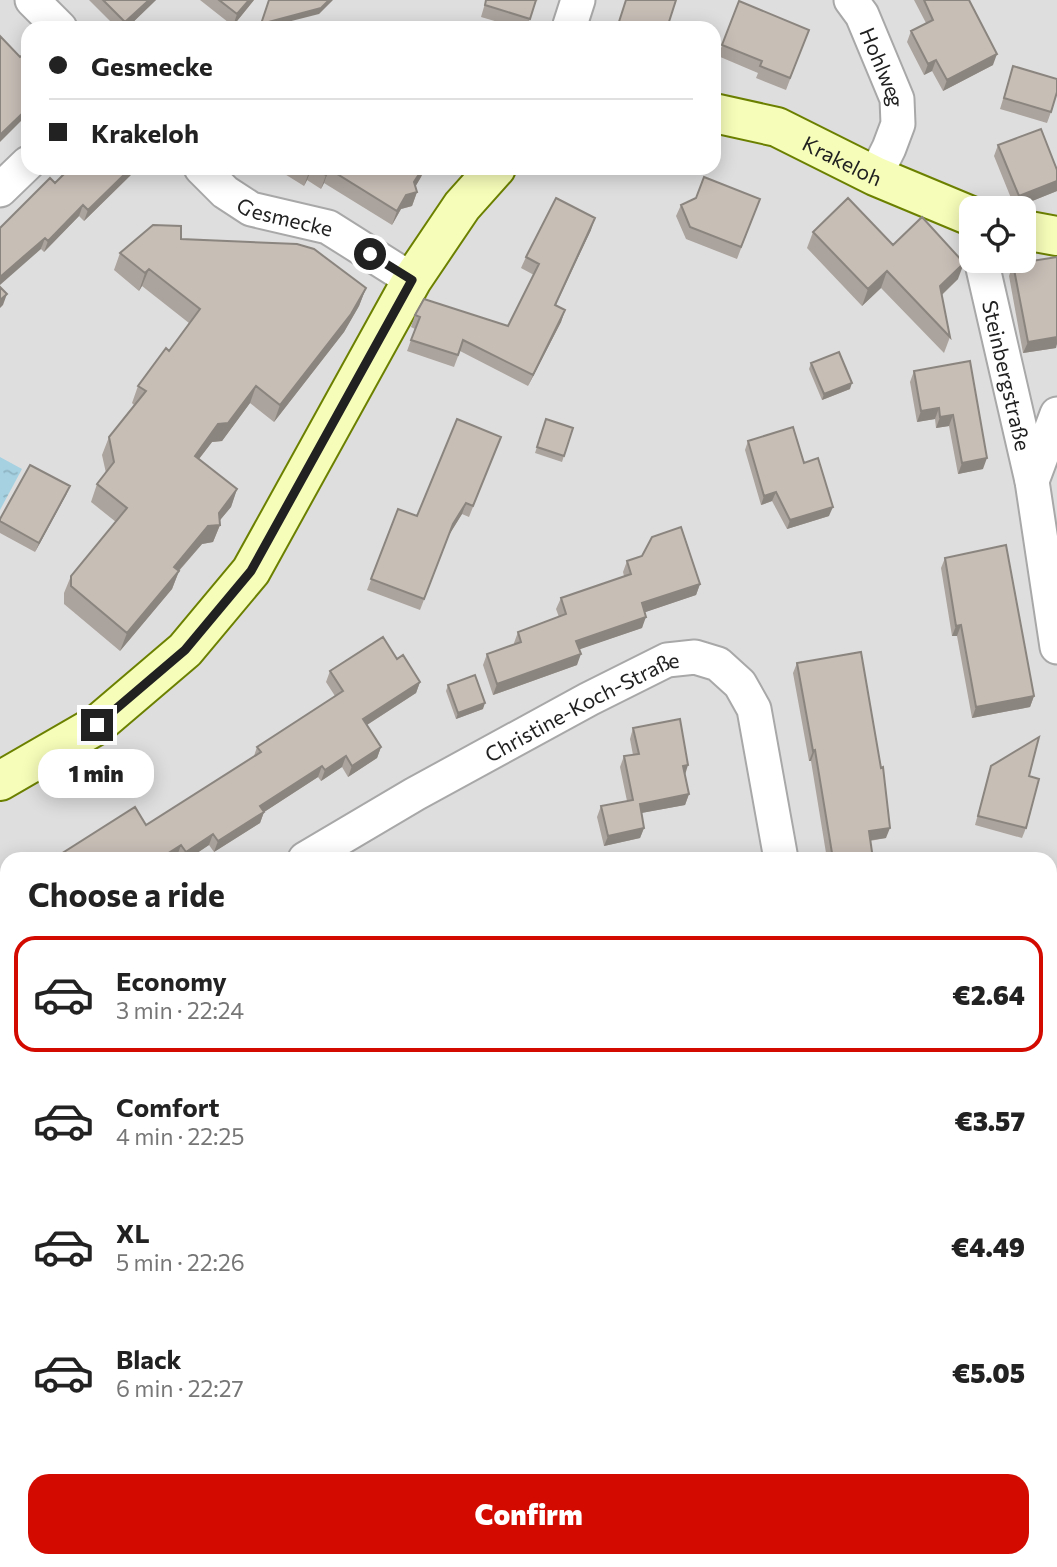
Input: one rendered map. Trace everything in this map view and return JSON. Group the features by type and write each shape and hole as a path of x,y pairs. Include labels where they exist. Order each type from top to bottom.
{"street":[{"path":"32,0 53,21"},
{"path":"572,21 579,0"},
{"name":"Hohlweg","path":"851,0 862,15 897,99 898,124 875,176"},
{"name":"Krakeloh","path":"721,115 777,127 875,176 959,211"},
{"path":"0,190 21,170"},
{"name":"Gesmecke","path":"208,175 225,192 251,209 328,227 412,280"},
{"path":"0,781 97,725 185,650 251,571 412,280 462,206 490,175"},
{"path":"1036,232 1057,236"},
{"name":"Steinbergstraße","path":"984,273 1032,481 1057,647"},
{"name":"Steinbergstraße","path":"1032,481 1057,414"},
{"name":"Christine-Koch-Straße","path":"317,852 415,794 589,699 667,660 695,657 718,664 740,684 754,709 780,852"}],"shaded area":[{"path":"0,0 1057,0 1057,852 0,852"}],"water":[{"path":"0,457 22,469 0,510"}],"building":[{"path":"103,0 149,0 126,21"},
{"path":"219,0 249,0 237,14"},
{"path":"269,0 329,0 321,8 272,21 262,21"},
{"path":"486,0 536,0 530,19 485,5"},
{"path":"626,0 676,0 669,21 619,21"},
{"path":"924,0 969,0 997,54 947,80 936,60 928,64 911,31 933,20"},
{"path":"739,1 809,30 790,78 760,66 762,61 722,45"},
{"path":"0,36 21,56 21,115 0,135"},
{"path":"1013,66 1057,79 1057,92 1051,112 1004,98"},
{"path":"1041,129 1057,170 1057,181 1019,196 998,145"},
{"path":"63,175 124,175 88,210 83,205 48,241 45,238 0,277 0,228 50,178 55,183"},
{"path":"339,175 418,175 414,182 417,192 406,195 397,211"},
{"path":"704,177 760,199 741,247 690,227 681,205 696,198"},
{"path":"556,198 595,218 555,305 565,310 533,375 463,340 458,355 411,340 420,317 415,315 424,299 508,326 539,264 526,257"},
{"path":"848,198 893,245 922,217 959,258 959,268 940,286 950,337 887,271 868,289 813,232"},
{"path":"153,225 181,226 181,239 297,244 314,249 366,288 351,314 280,405 256,386 228,423 218,424 195,456 237,489 219,513 220,525 208,526 174,567 179,571 127,633 71,586 71,576 127,508 97,484 114,462 109,437 146,391 138,386 166,348 169,351 200,309 149,269 145,273 120,253"},
{"path":"1057,257 1057,337 1028,342 1015,273 1036,273 1036,260"},
{"path":"0,287 7,294 0,300"},
{"path":"839,352 852,383 824,394 811,363"},
{"path":"970,361 987,458 962,463 953,415 940,417 939,408 921,411 914,371"},
{"path":"457,419 501,437 473,506 466,503 453,524 424,599 371,579 398,509 417,516"},
{"path":"546,419 573,428 564,456 537,447"},
{"path":"793,427 804,463 818,458 833,507 790,520 776,492 764,496 748,441"},
{"path":"30,465 70,486 39,543 0,521"},
{"path":"681,527 700,584 642,603 646,617 576,641 581,654 497,684 487,654 521,642 518,632 566,614 561,598 631,574 627,561 642,556 652,537"},
{"path":"1006,545 1034,696 976,707 961,625 956,626 945,558"},
{"path":"383,637 397,659 403,655 420,682 363,719 381,747 352,766 346,756 325,770 322,766 260,806 264,812 218,841 213,834 186,852 181,845 170,852 64,852 135,807 146,825 261,752 257,747 343,691 330,671"},
{"path":"861,652 881,768 883,767 890,828 869,831 872,852 832,852 797,663"},
{"path":"475,675 485,703 458,713 448,685"},
{"path":"680,719 688,765 683,766 689,794 640,804 644,828 608,836 601,806 633,800 624,756 639,754 633,728"},
{"path":"1039,737 1029,776 1039,779 1026,828 978,816 991,766"}],"route":[{"path":"97,725 185,650 251,571 412,280 370,254"}]}
